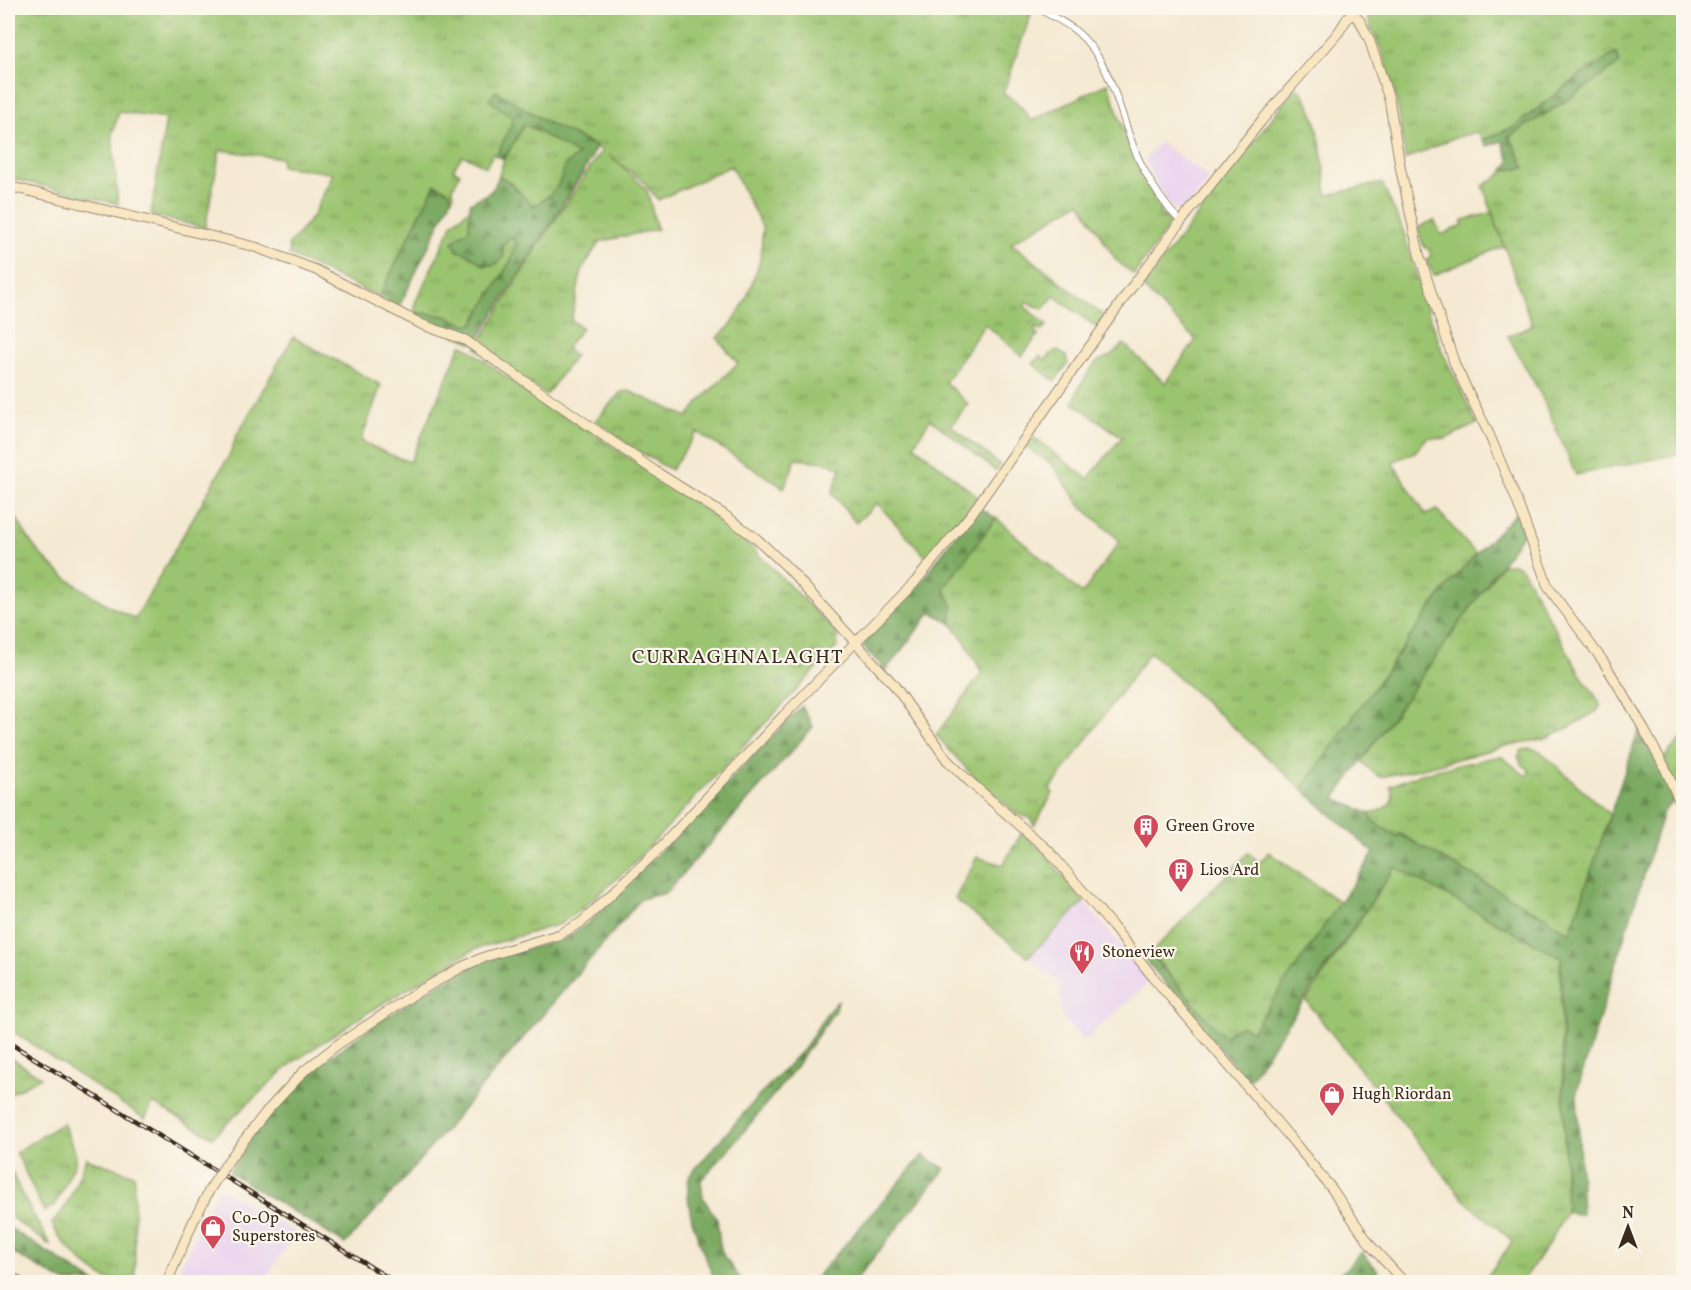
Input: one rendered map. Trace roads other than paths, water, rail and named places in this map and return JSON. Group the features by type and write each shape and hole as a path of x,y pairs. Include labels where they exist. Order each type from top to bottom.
{"highway":[{"path":"8,1276 16,1282"}],"street":[{"path":"1037,8 1076,31 1093,51 1114,89 1141,166 1168,209 1181,222"},
{"path":"167,1282 193,1222 228,1161 266,1112 304,1071 416,993 462,967 484,957 560,934 582,922 657,850 784,715 915,582 972,513 1134,284 1181,222 1263,120 1338,33 1354,8"},
{"path":"1354,8 1355,16 1369,39 1389,99 1401,171 1419,254 1455,365 1489,434 1548,587 1603,661 1635,713 1665,768 1683,811"},
{"path":"8,186 255,247 316,270 423,326 465,340 757,539 788,568 894,685 947,760 1056,859 1288,1135 1332,1190 1371,1246 1404,1282"}],"railway":[{"path":"8,1042 395,1282"}],"place":[{"name":"Green Grove","path":"1146,850"},
{"name":"Lios Ard","path":"1181,894"},
{"name":"Stoneview","path":"1082,976"},
{"name":"Hugh Riordan","path":"1332,1118"},
{"name":"Co-Op Superstores","path":"213,1251"}],"district":[{"name":"CURRAGHNALAGHT","path":"738,658"}]}
